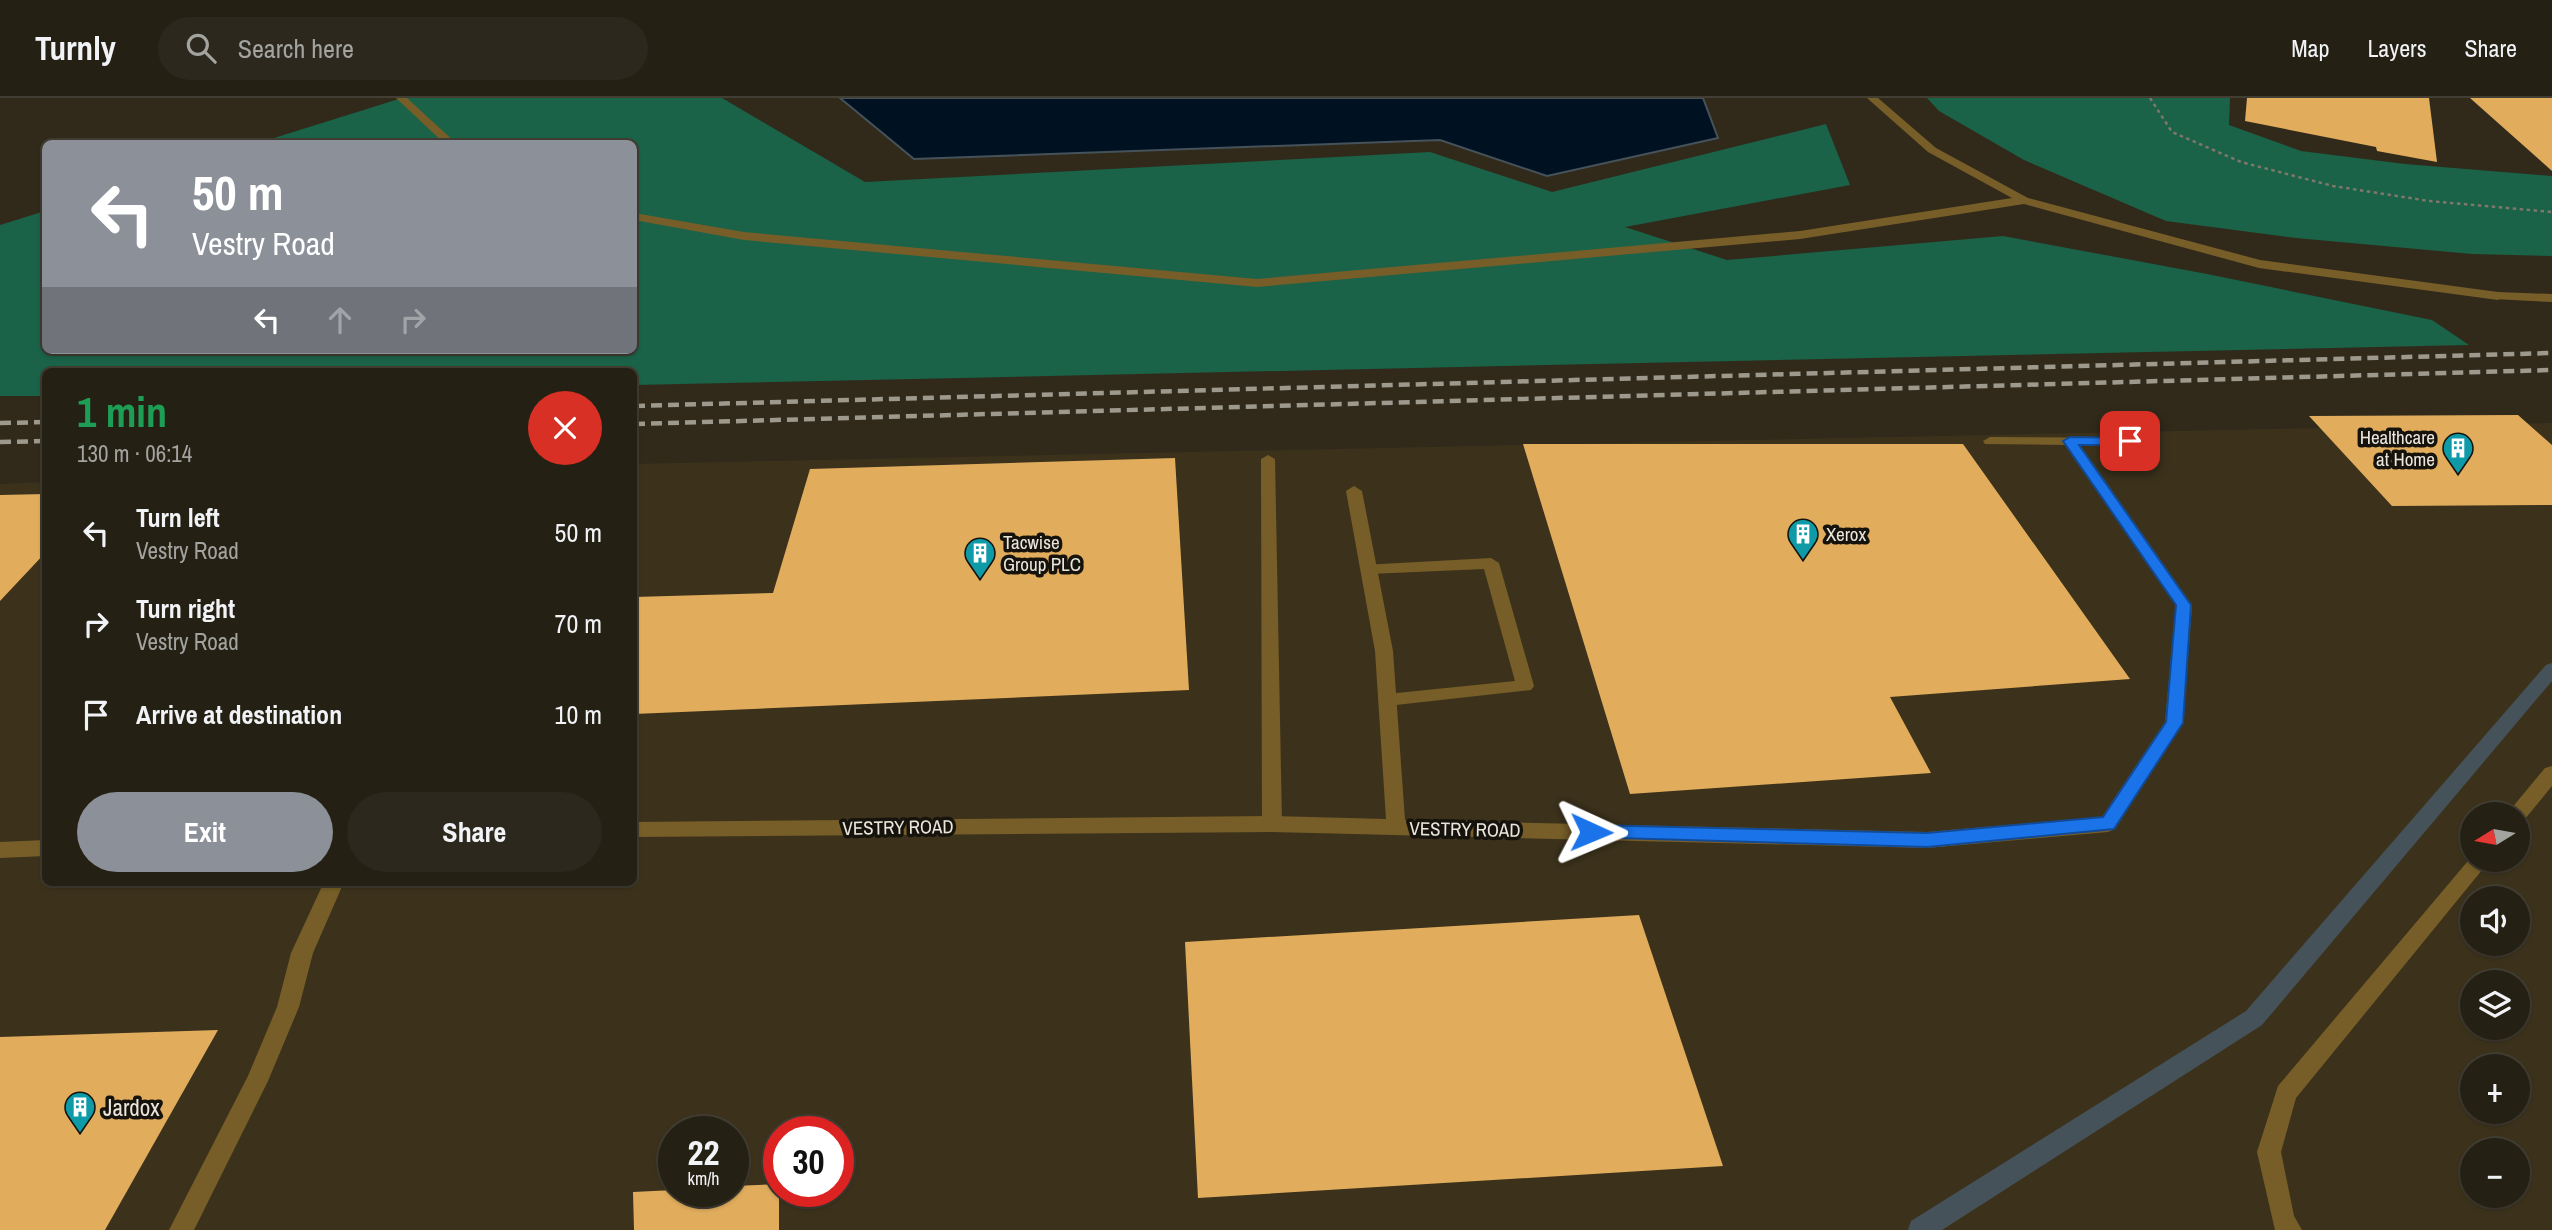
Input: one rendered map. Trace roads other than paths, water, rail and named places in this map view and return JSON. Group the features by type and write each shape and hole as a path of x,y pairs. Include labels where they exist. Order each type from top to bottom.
{"street":[{"path":"401,98 448,140"},
{"path":"1872,98 1932,150 2024,200 2259,264 2498,296 2552,298"},
{"path":"637,218 744,236 1258,283 1800,235 2024,200"},
{"path":"1990,441 2130,441"},
{"name":"VESTRY ROAD","path":"637,830 1272,824 1927,840 2108,824 2175,723 2184,605 2070,441"},
{"path":"1268,459 1272,824"},
{"path":"1354,491 1384,651 1396,827"},
{"path":"1369,569 1490,563 1525,686 1387,700"},
{"path":"2528,802 2552,773"},
{"path":"0,850 42,848"},
{"path":"2290,1230 2283,1221 2269,1152 2286,1093 2469,872"},
{"path":"181,1230 257,1081 288,1007 302,953 332,886"}],"water":[{"path":"840,98 1703,98 1718,138 1547,176 1440,140 914,159"}],"waterway":[{"path":"1920,1230 2254,1018 2552,669"}],"railway":[{"path":"637,406 2552,353"},
{"path":"637,424 2552,370"},
{"path":"0,423 42,422"},
{"path":"0,442 42,441"}],"place":[{"name":"Healthcare at Home","path":"2458,475"},
{"name":"Xerox","path":"1803,561"},
{"name":"Tacwise Group PLC","path":"980,580"},
{"name":"Jardox","path":"80,1134"}]}
